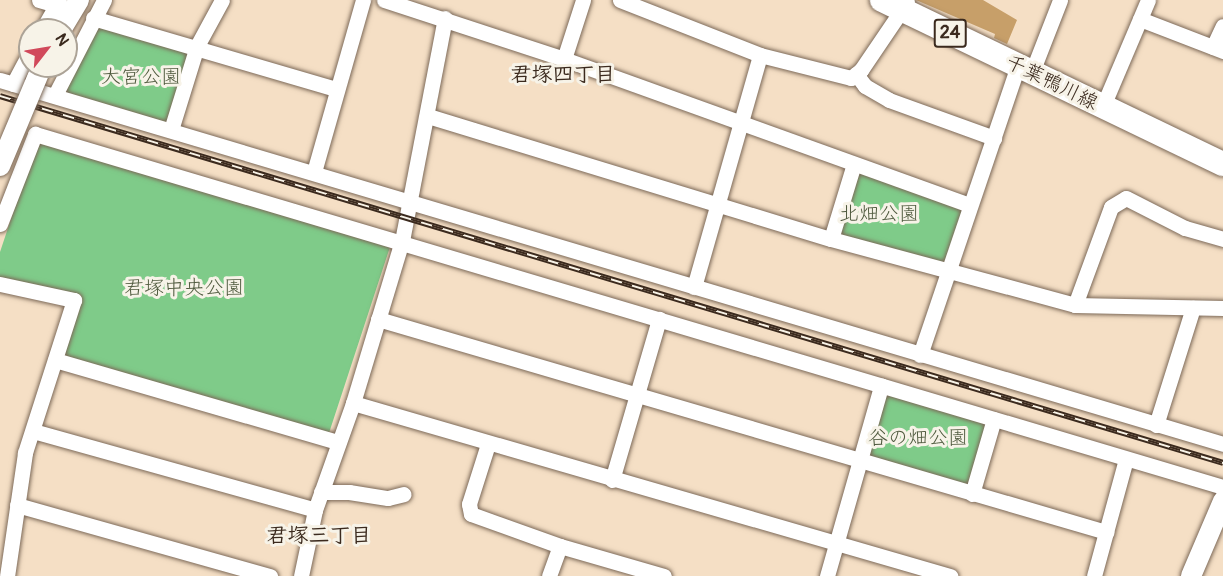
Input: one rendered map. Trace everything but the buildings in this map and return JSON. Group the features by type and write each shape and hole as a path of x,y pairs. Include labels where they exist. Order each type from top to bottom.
{"main road":[{"name":"千葉鴨川線","path":"898,3 1025,69 1223,164"}],"street":[{"path":"39,0 58,3 49,18"},
{"path":"68,18 79,0"},
{"path":"55,95 93,18 105,0"},
{"path":"171,130 197,46 222,0"},
{"path":"314,172 363,0"},
{"path":"384,0 564,59 970,205"},
{"path":"564,59 583,0"},
{"path":"620,0 760,55 851,78 856,74 898,3"},
{"path":"920,355 994,138 1025,69 1060,0"},
{"path":"1103,106 1148,0"},
{"path":"93,18 197,46 336,89"},
{"path":"301,576 315,510 353,403 402,241 428,116 444,18"},
{"path":"1140,19 1218,50 1223,26"},
{"path":"694,287 760,55"},
{"path":"18,67 6,82 1223,444"},
{"path":"856,74 865,86 889,100 994,138"},
{"path":"0,166 37,78"},
{"path":"428,116 948,273 1075,305 1223,308"},
{"path":"0,224 34,134 402,241 1223,488"},
{"path":"831,238 854,164"},
{"path":"1075,305 1111,207 1126,198 1185,228 1223,239"},
{"path":"0,284 74,300 33,431 17,505 7,576"},
{"path":"1156,425 1193,308"},
{"path":"378,319 1106,532"},
{"path":"612,480 658,319"},
{"path":"55,360 338,442"},
{"path":"827,576 881,386"},
{"path":"353,403 612,480 950,576"},
{"path":"972,494 994,419"},
{"path":"33,431 315,510"},
{"path":"488,444 469,504 471,514 560,546 664,576"},
{"path":"1094,576 1126,459"},
{"path":"321,492 349,492 388,498 404,494"},
{"path":"1191,576 1223,501"},
{"path":"17,505 270,576"},
{"path":"549,576 560,546"}],"green space":[{"name":"大宮公園","path":"93,18 197,46 171,130 55,95 63,78 78,78 78,48"},
{"name":"君塚中央公園","path":"42,140 390,247 329,433 66,358 63,353 81,295 0,280 0,252 36,144"},
{"name":"北畑公園","path":"861,173 960,208 962,213 945,264 842,236 839,231 856,175"},
{"name":"谷の畑公園","path":"890,394 984,422 987,427 970,483 965,486 872,458 869,454 884,396"}],"railway":[{"path":"0,96 1223,463"}],"district":[{"name":"君塚四丁目","path":"563,75"},
{"name":"君塚三丁目","path":"319,536"}]}
